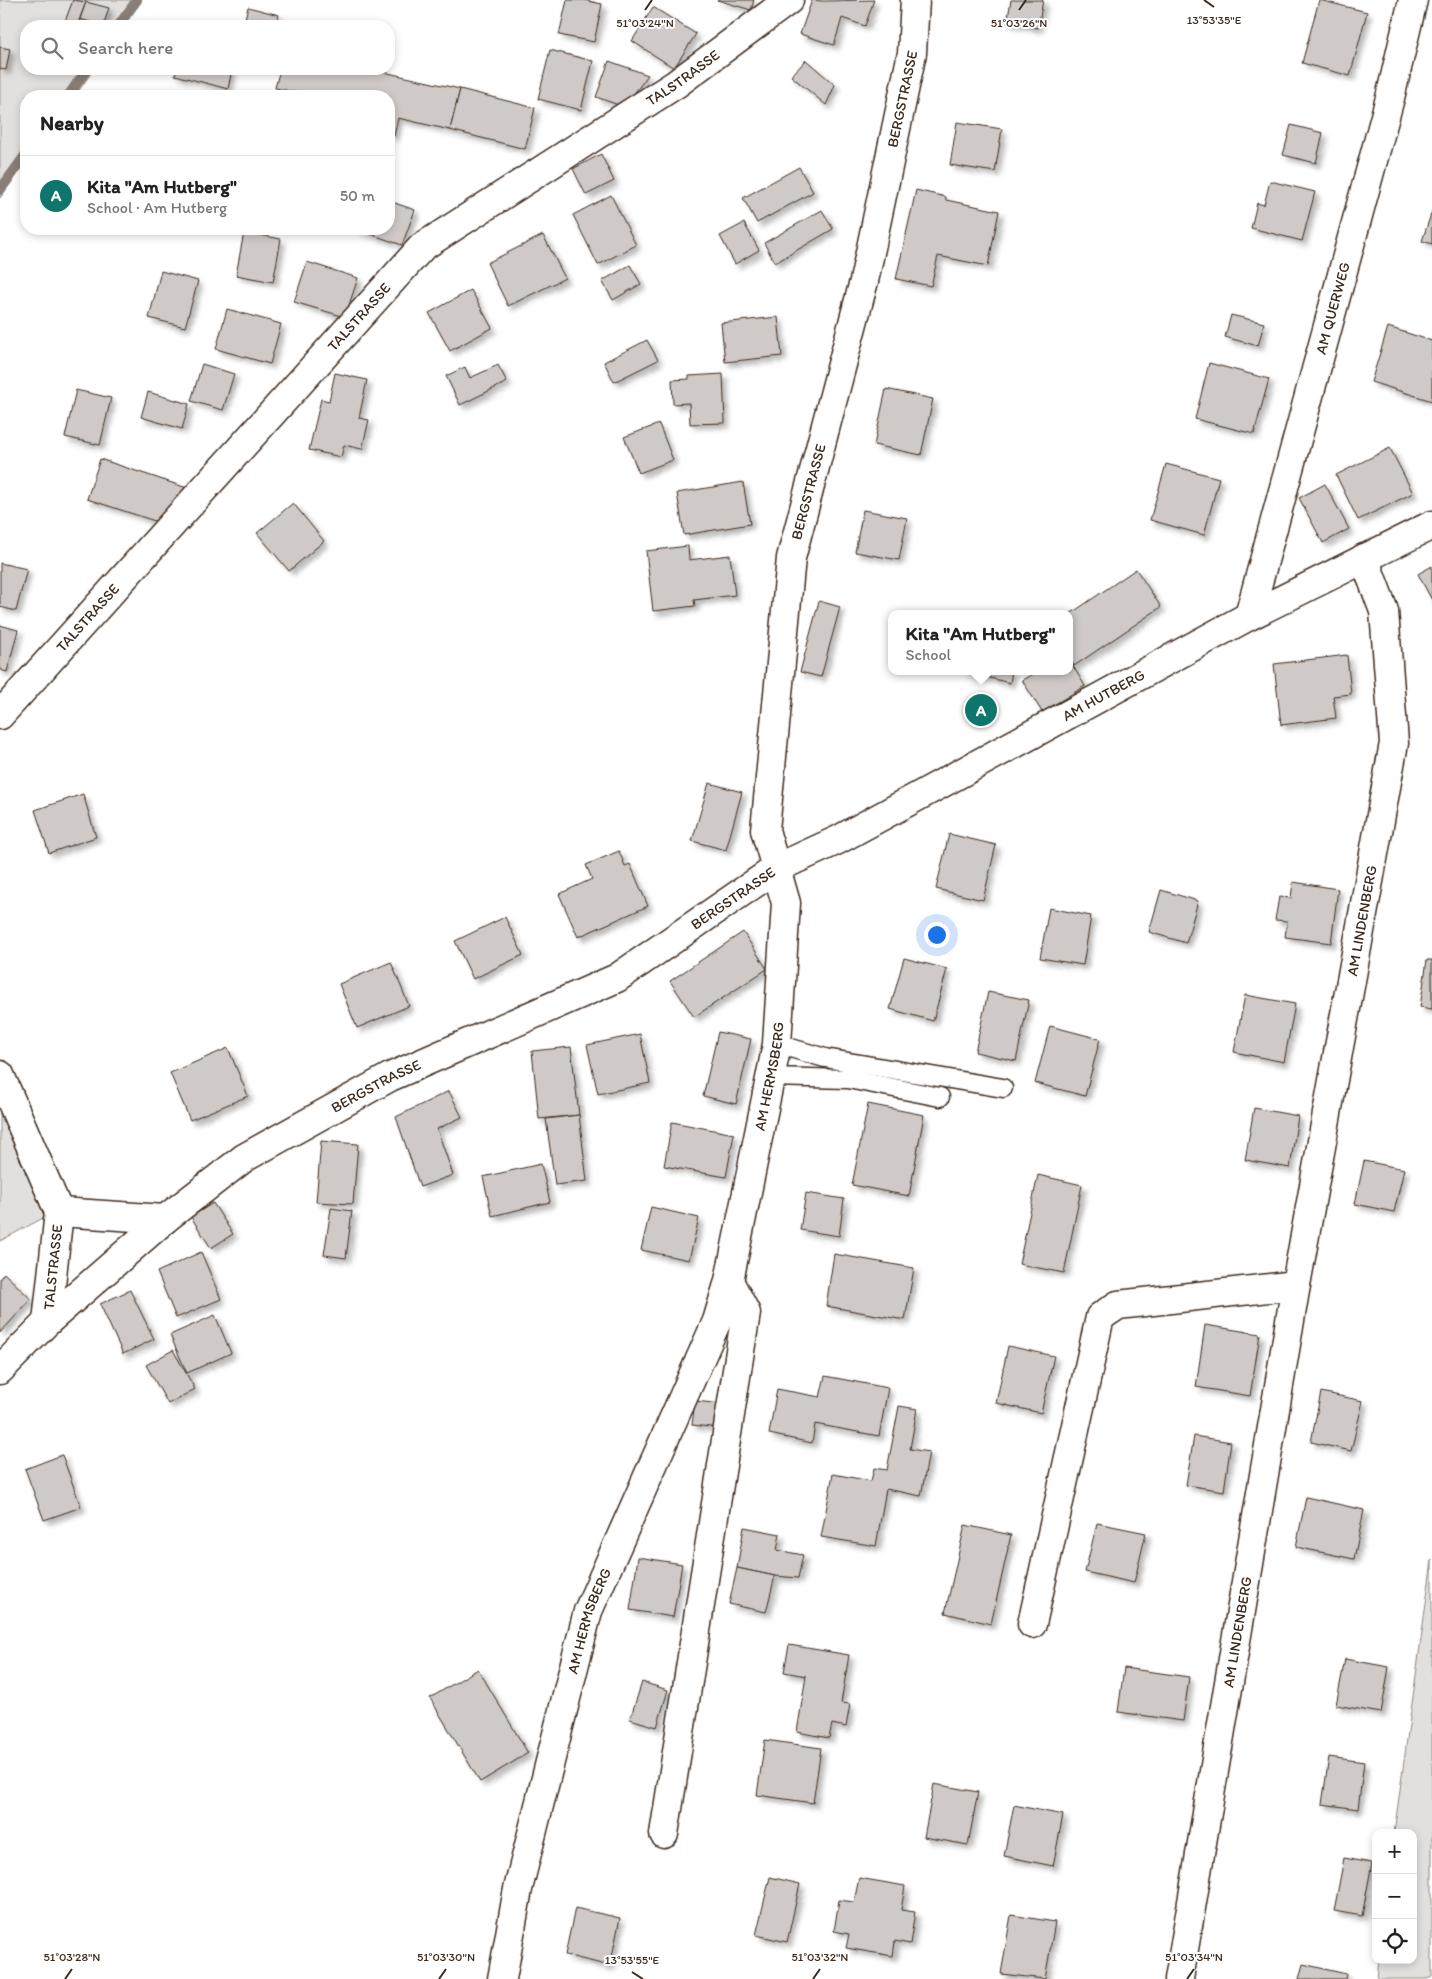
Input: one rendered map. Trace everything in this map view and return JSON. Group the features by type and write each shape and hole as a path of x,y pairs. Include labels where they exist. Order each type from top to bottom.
{"street":[{"name":"TALSTRASSE","path":"0,715 422,247 676,84 790,0"},
{"name":"BERGSTRASSE","path":"0,1370 47,1322 165,1219 244,1158 390,1077 617,978 777,868 765,830 791,558 864,281 912,53 915,0"},
{"name":"AM QUERWEG","path":"1250,616 1390,98 1413,0"},
{"name":"AM HUTBERG","path":"777,868 838,840 1250,616 1432,525"},
{"name":"AM LINDENBERG","path":"1179,1979 1296,1285 1394,743 1384,611 1364,558"},
{"name":"AM HERMSBERG","path":"502,1979 518,1889 588,1611 717,1321 729,1281 776,1044 786,903 777,868"},
{"name":"TALSTRASSE","path":"0,1075 59,1212 47,1322"},
{"name":"TALSTRASSE","path":"59,1212 165,1219"},
{"path":"664,1834 746,1313 729,1281"},
{"path":"1032,1624 1100,1317 1118,1305 1296,1285"}],"lane":[{"path":"776,1044 825,1058 1003,1088"},
{"path":"770,1077 848,1079 940,1097"}],"shaded area":[{"path":"0,0 141,0 127,20 20,20 20,75 90,75 79,90 20,90 20,171 0,198"},
{"path":"0,1113 45,1217 0,1241"},
{"path":"1432,1560 1432,1977 1427,1979 1377,1979 1379,1964 1417,1964 1417,1829 1395,1829"}],"building":[{"path":"73,0 86,2 79,20 66,20"},
{"path":"567,0 584,0 602,4 594,42 559,35"},
{"path":"717,0 754,0 751,10"},
{"path":"812,0 874,0 865,26 842,18 834,45 800,34"},
{"path":"1011,0 1043,0 1038,28 1007,23"},
{"path":"1319,0 1367,12 1350,76 1302,63"},
{"path":"86,2 109,8 105,20 80,19"},
{"path":"248,7 279,15 278,20 245,20"},
{"path":"653,7 696,34 674,68 632,41"},
{"path":"0,47 10,49 6,70 0,69"},
{"path":"550,50 593,61 581,110 538,99"},
{"path":"806,60 835,85 826,105 791,76"},
{"path":"609,61 648,75 624,107 596,97"},
{"path":"175,75 231,75 228,89"},
{"path":"278,75 395,75 460,89 450,130 398,118 395,132 395,90 285,90 275,88"},
{"path":"460,89 535,108 525,149 450,130"},
{"path":"957,122 1002,129 995,172 950,165"},
{"path":"1291,125 1323,133 1316,163 1283,155"},
{"path":"601,154 614,181 586,195 573,169"},
{"path":"799,167 813,192 757,223 743,198"},
{"path":"1270,181 1315,192 1302,241 1251,228 1257,203 1264,205"},
{"path":"916,190 946,197 946,200 999,211 988,266 938,256 931,286 896,279"},
{"path":"611,195 636,245 598,265 573,215"},
{"path":"395,203 415,210 402,245 373,235 395,235"},
{"path":"822,210 833,229 775,263 764,243"},
{"path":"1432,211 1432,244 1422,241"},
{"path":"744,223 759,250 735,264 720,236"},
{"path":"243,235 260,235 281,239 273,282 236,275"},
{"path":"543,235 565,278 508,306 487,263"},
{"path":"307,262 358,278 345,317 294,302"},
{"path":"630,265 641,284 613,300 602,281"},
{"path":"161,271 198,281 185,327 149,318"},
{"path":"471,290 492,328 450,351 429,313"},
{"path":"227,309 281,324 270,364 216,349"},
{"path":"1231,315 1264,323 1258,346 1225,337"},
{"path":"778,317 782,356 725,362 721,323"},
{"path":"1388,327 1432,341 1432,401 1371,382"},
{"path":"647,340 658,360 614,382 604,362"},
{"path":"1209,363 1269,379 1254,434 1195,419"},
{"path":"202,364 234,374 223,410 191,401"},
{"path":"498,365 507,382 460,405 446,376 465,367 470,378"},
{"path":"335,373 367,380 359,418 369,420 362,449 344,445 341,457 309,450 321,399 329,401"},
{"path":"723,374 725,423 690,424 689,403 673,404 672,380 689,379 689,376"},
{"path":"886,389 933,399 921,455 874,445"},
{"path":"76,390 111,398 100,445 65,437"},
{"path":"148,392 189,404 182,429 141,417"},
{"path":"659,424 673,460 639,473 624,437"},
{"path":"1390,448 1413,493 1358,520 1336,475"},
{"path":"100,459 193,490 161,523 87,499"},
{"path":"1166,464 1219,478 1204,535 1150,520"},
{"path":"743,482 750,524 684,535 677,493"},
{"path":"1325,484 1349,529 1323,543 1299,498"},
{"path":"293,503 324,541 289,571 257,533"},
{"path":"863,510 907,518 899,560 855,552"},
{"path":"688,546 689,560 730,555 735,595 694,600 695,606 653,611 646,551"},
{"path":"0,563 27,569 16,611 0,607"},
{"path":"1432,566 1432,600 1418,574"},
{"path":"1136,569 1161,607 1074,666 1073,612"},
{"path":"819,601 840,607 821,677 800,672"},
{"path":"0,625 18,630 7,672 0,670"},
{"path":"1347,655 1351,694 1333,696 1336,718 1281,725 1274,664"},
{"path":"1073,666 1085,686 1042,712 1022,680 1031,675 1073,675"},
{"path":"978,675 1011,675 1010,683"},
{"path":"709,783 742,792 726,850 692,841"},
{"path":"83,794 96,837 49,853 35,810"},
{"path":"949,834 996,845 983,900 936,889"},
{"path":"619,851 625,866 630,864 648,906 578,937 559,894 592,879 586,865"},
{"path":"1293,882 1338,889 1331,943 1285,937 1287,921 1275,920 1279,897 1291,898"},
{"path":"1161,890 1198,901 1186,943 1149,932"},
{"path":"1049,908 1091,916 1083,965 1040,958"},
{"path":"505,917 523,955 473,979 455,941"},
{"path":"743,932 767,969 694,1017 670,981"},
{"path":"904,958 947,969 933,1021 890,1009"},
{"path":"1427,960 1432,960 1432,1009 1420,1007"},
{"path":"391,962 409,1006 357,1028 339,984"},
{"path":"988,992 1029,1000 1016,1061 975,1052"},
{"path":"1245,995 1295,1004 1284,1062 1234,1052"},
{"path":"1050,1026 1100,1039 1085,1096 1035,1083"},
{"path":"718,1032 751,1039 736,1104 703,1096"},
{"path":"640,1034 650,1083 598,1094 587,1045"},
{"path":"571,1047 579,1115 539,1119 532,1051"},
{"path":"228,1048 248,1096 190,1120 170,1073"},
{"path":"449,1091 462,1117 437,1129 453,1175 420,1187 396,1117"},
{"path":"868,1104 924,1115 909,1196 852,1185"},
{"path":"1254,1108 1298,1116 1290,1168 1245,1160"},
{"path":"579,1115 587,1181 555,1185 546,1119"},
{"path":"672,1122 734,1134 726,1177 664,1166"},
{"path":"321,1141 358,1144 353,1204 316,1202"},
{"path":"1364,1161 1404,1169 1394,1212 1355,1204"},
{"path":"541,1164 550,1202 492,1216 483,1177"},
{"path":"1038,1175 1082,1185 1064,1273 1019,1264"},
{"path":"806,1193 844,1199 839,1236 800,1230"},
{"path":"213,1203 233,1234 211,1248 191,1217"},
{"path":"651,1207 699,1218 689,1260 641,1250"},
{"path":"331,1208 352,1211 346,1258 324,1255"},
{"path":"201,1252 221,1299 176,1318 157,1272"},
{"path":"834,1254 914,1268 905,1320 826,1306"},
{"path":"4,1273 31,1299 0,1333 0,1278"},
{"path":"130,1290 154,1339 123,1354 100,1304"},
{"path":"215,1315 231,1353 187,1373 170,1335"},
{"path":"1205,1325 1260,1334 1250,1396 1196,1387"},
{"path":"1008,1346 1054,1356 1041,1413 996,1403"},
{"path":"173,1350 195,1389 168,1404 146,1365"},
{"path":"825,1376 888,1388 879,1436 815,1424 812,1443 769,1434 777,1389 820,1397"},
{"path":"1321,1392 1363,1401 1351,1451 1311,1442"},
{"path":"695,1401 722,1404 719,1428 692,1425"},
{"path":"899,1406 917,1409 910,1449 929,1452 921,1496 886,1489 876,1546 821,1537 833,1474 871,1481 874,1468 887,1470"},
{"path":"1194,1436 1231,1442 1224,1491 1186,1485"},
{"path":"62,1455 81,1507 44,1520 25,1469"},
{"path":"1306,1497 1364,1510 1354,1559 1296,1547"},
{"path":"1097,1523 1146,1533 1134,1583 1085,1572"},
{"path":"965,1525 1011,1535 991,1624 945,1613"},
{"path":"744,1527 780,1534 777,1550 803,1555 798,1578 775,1576 737,1568"},
{"path":"638,1557 682,1564 673,1617 630,1610"},
{"path":"737,1568 775,1576 766,1612 729,1604"},
{"path":"789,1645 849,1655 841,1703 850,1704 846,1727 832,1724 829,1738 797,1732 806,1676 784,1672"},
{"path":"1345,1659 1389,1667 1381,1713 1336,1705"},
{"path":"1124,1668 1189,1677 1183,1721 1118,1712"},
{"path":"478,1669 528,1753 480,1782 430,1698"},
{"path":"642,1682 668,1690 657,1727 630,1719"},
{"path":"765,1740 821,1748 813,1803 757,1795"},
{"path":"1329,1757 1364,1762 1358,1809 1322,1804"},
{"path":"934,1784 978,1792 968,1845 924,1837"},
{"path":"1014,1805 1063,1815 1053,1866 1004,1856"},
{"path":"1344,1858 1372,1863 1362,1916 1334,1911"},
{"path":"770,1877 800,1884 787,1942 756,1935"},
{"path":"859,1878 905,1886 901,1910 915,1912 910,1944 895,1941 893,1956 846,1948 849,1934 834,1931 839,1900 854,1902"},
{"path":"575,1908 620,1918 610,1966 565,1955"},
{"path":"1011,1915 1055,1922 1045,1979 1001,1974"},
{"path":"1303,1964 1346,1974 1345,1979 1299,1979"}],"waterway":[{"path":"122,20 137,0"},
{"path":"72,90 83,75"},
{"path":"0,190 20,162"}],"place":[{"name":"Kita \"Am Hutberg\"","path":"981,710"}]}
